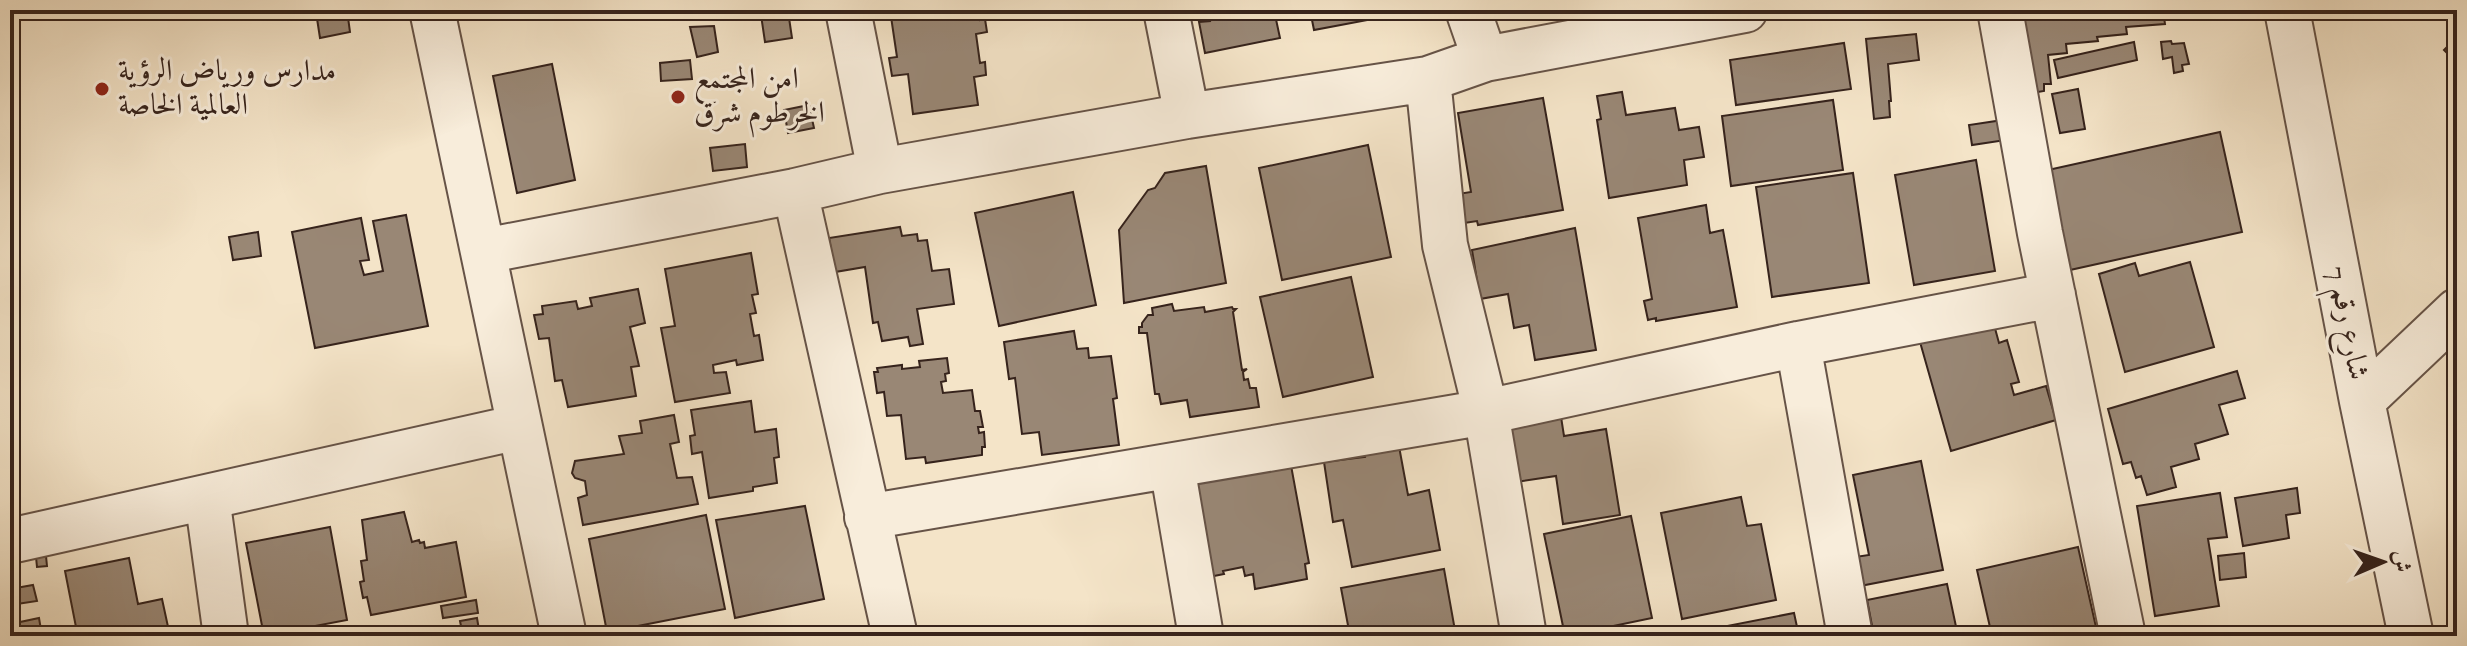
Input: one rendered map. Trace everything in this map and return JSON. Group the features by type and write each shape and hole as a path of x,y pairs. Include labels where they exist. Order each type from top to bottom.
{"street":[{"path":"432,10 564,636"},
{"path":"848,10 880,171"},
{"path":"1166,10 1187,116"},
{"path":"1468,10 1485,59"},
{"path":"484,251 795,191 880,171 1187,116 1428,79 1485,59 1650,19 1745,10"},
{"path":"2000,10 2053,295 2123,636"},
{"name":"شارع رقم 7","path":"2287,10 2362,401 2411,636"},
{"path":"1428,79 1445,245 1486,412 1524,636"},
{"path":"795,191 895,636"},
{"path":"867,517 1486,412 1798,344 2053,295"},
{"path":"2362,401 2457,311"},
{"path":"1798,344 1850,636"},
{"path":"10,541 519,427"},
{"path":"1172,466 1201,636"},
{"path":"207,497 226,636"}],"building":[{"path":"347,10 350,32 320,38 316,12"},
{"path":"890,10 979,10 980,20 985,19 987,32 976,34 980,63 985,62 986,75 974,77 978,105 913,114 908,74 892,76 889,58 897,57"},
{"path":"1208,10 1274,10 1280,38 1205,53 1199,22 1210,21"},
{"path":"1310,10 1376,10 1378,18 1314,30"},
{"path":"2017,10 2163,10 2165,24 2126,27 2127,34 2066,44 2067,53 2048,55 2051,84 2044,84 2044,91 2032,93 2030,51 2021,51"},
{"path":"788,11 792,38 765,42 761,15"},
{"path":"714,26 718,52 697,57 690,27"},
{"path":"1916,34 1919,60 1888,64 1890,117 1874,119 1866,39"},
{"path":"2457,37 2457,63 2444,50"},
{"path":"2171,41 2172,44 2184,43 2189,64 2182,65 2183,71 2174,73 2172,57 2163,59 2161,42"},
{"path":"2134,42 2137,60 2058,78 2054,60"},
{"path":"1844,43 1851,89 1736,105 1730,60"},
{"path":"690,60 692,79 661,81 660,63"},
{"path":"552,64 575,180 517,193 493,76"},
{"path":"2078,89 2085,129 2060,133 2052,94"},
{"path":"1622,92 1626,115 1675,108 1679,130 1699,127 1704,157 1684,160 1687,185 1609,198 1597,120 1601,119 1597,96"},
{"path":"1543,98 1563,210 1478,225 1477,221 1457,224 1452,195 1471,192 1458,113"},
{"path":"1833,100 1843,170 1731,186 1722,116"},
{"path":"809,105 814,128 788,133 784,110"},
{"path":"2003,120 2006,140 1972,145 1969,125"},
{"path":"2220,132 2242,232 2070,270 2048,170"},
{"path":"745,144 747,167 713,171 710,148"},
{"path":"1368,145 1391,257 1282,280 1259,168"},
{"path":"1976,160 1995,271 1914,285 1895,175"},
{"path":"1206,166 1226,283 1124,303 1119,230 1148,190 1155,188 1165,173"},
{"path":"1853,173 1869,283 1772,297 1756,187"},
{"path":"1073,192 1096,305 999,326 975,213"},
{"path":"1706,205 1710,233 1723,230 1737,307 1648,320 1644,301 1652,299 1638,218"},
{"path":"406,215 428,326 315,348 292,232 361,218 369,260 360,261 364,275 383,271 373,221"},
{"path":"900,227 902,236 917,234 918,241 927,240 932,271 949,269 954,304 917,309 923,344 910,346 908,337 882,341 878,322 873,323 865,267 835,272 829,238"},
{"path":"1575,228 1596,350 1535,360 1529,325 1514,328 1508,294 1480,299 1472,250"},
{"path":"258,232 261,256 233,260 229,237"},
{"path":"751,253 758,294 752,295 756,313 750,314 754,336 759,335 763,360 737,365 736,360 713,365 714,373 726,372 730,393 675,402 661,328 675,326 665,269"},
{"path":"2190,262 2214,347 2125,372 2099,274 2135,263 2139,276"},
{"path":"1351,277 1373,377 1283,397 1260,297"},
{"path":"638,289 645,323 630,327 639,366 631,367 636,396 568,407 562,380 555,381 549,338 539,339 534,315 543,314 542,306 576,301 578,309 592,306 590,298"},
{"path":"1172,304 1174,311 1204,307 1205,312 1236,309 1233,312 1242,370 1247,369 1243,372 1244,380 1248,379 1250,388 1256,388 1259,407 1190,417 1187,400 1161,404 1159,394 1155,394 1147,333 1139,333 1139,327 1148,315 1153,315 1152,308"},
{"path":"1993,321 1999,343 2007,340 2019,382 2011,384 2014,395 2046,386 2056,420 1951,451 1920,342"},
{"path":"1074,331 1077,349 1088,348 1089,358 1111,356 1119,445 1042,455 1039,432 1022,434 1015,378 1009,379 1004,342"},
{"path":"947,358 949,373 945,374 946,381 941,382 943,393 972,390 975,411 980,411 983,427 978,427 979,433 984,432 982,455 926,463 925,457 906,459 901,415 887,416 884,392 877,393 874,372 878,372 877,368 902,365 902,369 920,367 919,361"},
{"path":"2237,371 2245,398 2219,405 2228,434 2195,444 2199,459 2171,467 2176,487 2147,495 2141,476 2136,478 2131,462 2123,464 2108,409"},
{"path":"751,401 755,432 776,429 779,457 774,458 777,483 753,487 753,491 709,498 702,452 692,454 690,436 695,435 691,410"},
{"path":"1559,404 1564,436 1606,429 1620,515 1563,524 1556,476 1509,483 1498,414"},
{"path":"674,415 679,442 670,444 677,478 692,477 698,504 583,525 578,498 587,495 585,481 575,478 572,473 575,461 624,454 619,436 642,433 640,421"},
{"path":"1398,441 1408,495 1429,490 1440,550 1352,567 1343,520 1333,522 1324,462 1365,457 1363,447"},
{"path":"1290,460 1309,563 1305,564 1307,579 1255,589 1253,574 1245,576 1243,567 1199,579 1180,476"},
{"path":"1921,461 1943,570 1860,586 1855,557 1869,555 1853,475"},
{"path":"2297,488 2300,513 2286,515 2289,538 2243,546 2235,498"},
{"path":"2220,493 2227,537 2208,539 2219,606 2155,616 2137,506"},
{"path":"1741,497 1747,526 1761,524 1776,600 1682,619 1661,513"},
{"path":"805,506 824,599 735,618 716,520"},
{"path":"404,512 412,542 424,542 425,548 456,542 466,597 371,615 360,582 364,581 361,561 367,560 362,520"},
{"path":"706,515 725,609 607,632 589,539"},
{"path":"1631,516 1652,618 1565,636 1544,534"},
{"path":"330,527 347,620 299,629 300,636 264,636 246,543"},
{"path":"2078,547 2098,636 1992,636 1977,570"},
{"path":"2244,553 2246,577 2220,580 2218,556"},
{"path":"46,556 47,566 37,567 36,557"},
{"path":"129,558 138,604 162,599 170,636 67,636 65,629 76,627 65,571"},
{"path":"1444,569 1456,636 1350,636 1341,588"},
{"path":"1947,584 1958,636 1874,636 1867,600"},
{"path":"33,585 37,601 10,605 10,589"},
{"path":"476,600 478,613 443,618 441,606"},
{"path":"18,610 20,622 39,618 42,636 10,636 10,612"},
{"path":"1794,613 1799,636 1676,636"},
{"path":"477,618 480,636 463,636 460,621"},
{"path":"824,629 825,636 790,636"}],"place":[{"name":"مدارس ورياض الرؤية العالمية الخاصة","path":"102,89"},
{"name":"امن المجتمع الخرطوم شرق","path":"678,97"}]}
